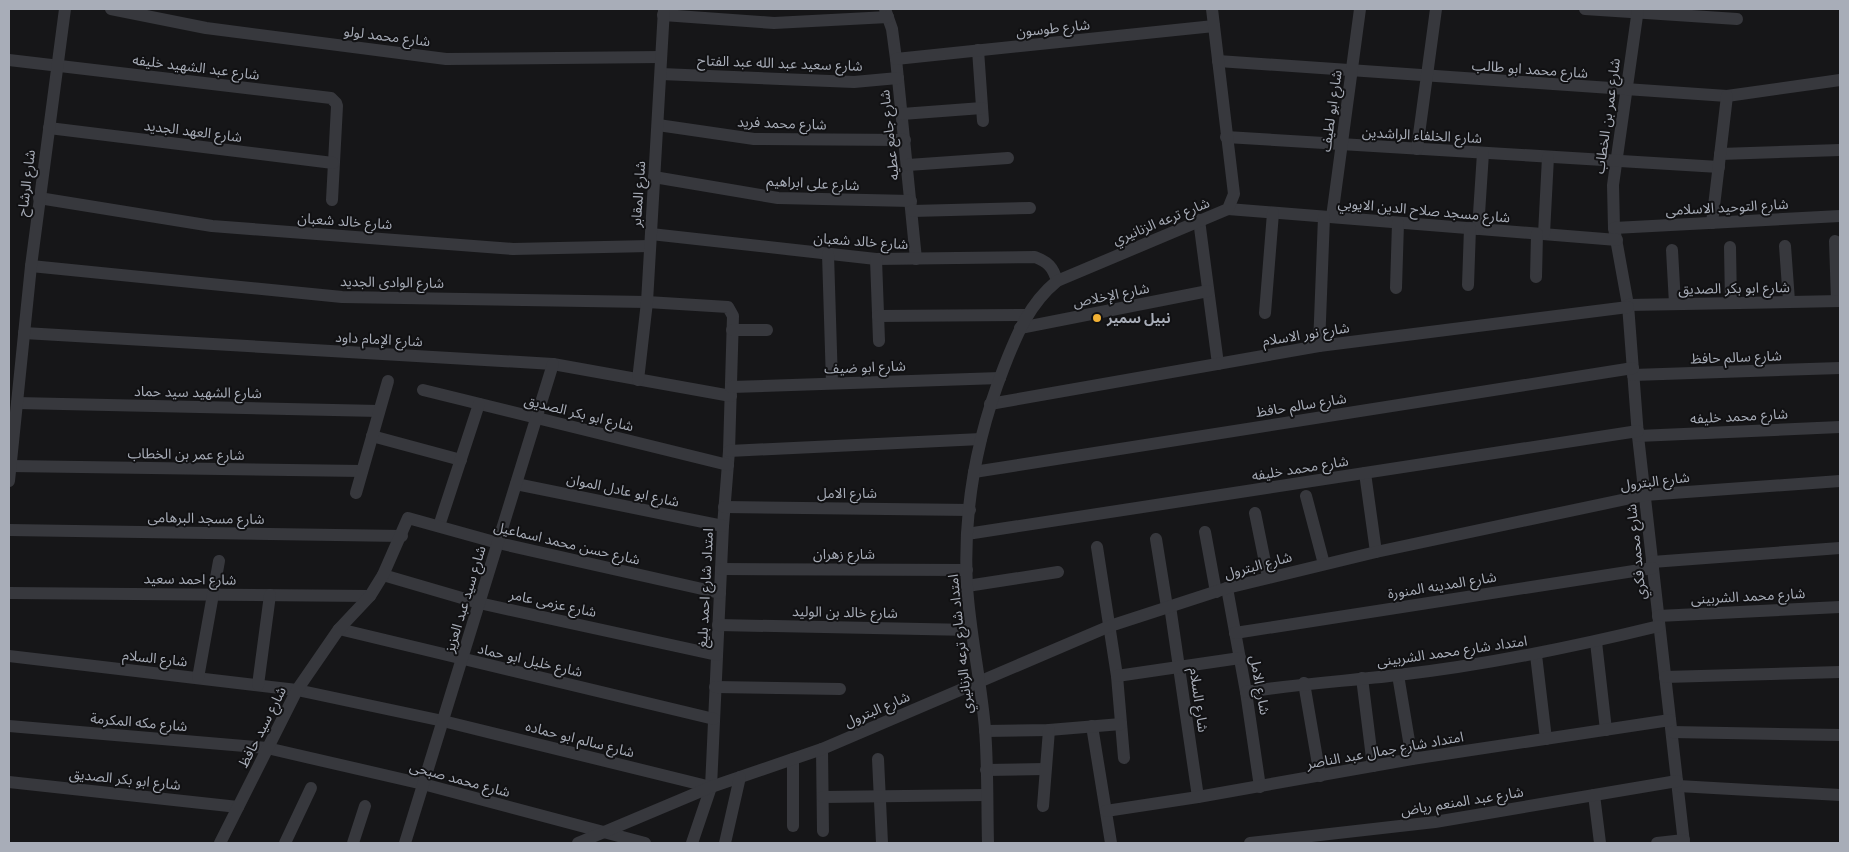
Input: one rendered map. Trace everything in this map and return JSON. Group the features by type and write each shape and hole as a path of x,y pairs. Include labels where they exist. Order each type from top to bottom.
{"street":[{"name":"شارع الرشاح","path":"9,481 39,198 65,9"},
{"name":"شارع محمد لولو","path":"111,9 206,28 446,59 661,57"},
{"name":"شارع ترعه الزنانيري","path":"1020,328 1026,315 1042,293 1057,281 1228,209 1234,194 1212,9"},
{"name":"شارع ابو لطيف","path":"1319,346 1328,217 1342,145 1360,9"},
{"path":"1417,149 1436,9"},
{"path":"1584,9 1637,11 1737,20"},
{"name":"شارع عمر بن الخطاب","path":"1616,234 1613,185 1637,11"},
{"name":"شارع المقابر","path":"638,380 647,302 664,12"},
{"path":"664,12 774,23 887,13"},
{"name":"شارع جامع عطيه","path":"887,13 896,59 916,259"},
{"name":"شارع طوسون","path":"896,59 1214,26"},
{"path":"902,114 982,114 978,50"},
{"name":"شارع عبد الشهيد خليفه","path":"9,60 331,98 337,106 333,163"},
{"name":"شارع محمد ابو طالب","path":"1218,61 1727,96 1840,80"},
{"name":"شارع سعيد عبد الله عبد الفتاح","path":"660,74 854,82 898,78"},
{"path":"1712,223 1727,96"},
{"name":"شارع محمد فريد","path":"658,125 754,139 905,140"},
{"name":"شارع العهد الجديد","path":"49,128 333,163"},
{"name":"شارع الخلفاء الراشدين","path":"1226,138 1719,167"},
{"path":"1720,154 1840,150"},
{"path":"1468,285 1483,153"},
{"path":"1536,277 1548,157"},
{"path":"908,166 1008,158"},
{"path":"332,200 333,163"},
{"name":"شارع على ابراهيم","path":"654,177 778,198 912,206 1030,208"},
{"name":"شارع خالد شعبان","path":"39,198 212,226 513,248 651,240 876,259 1035,257 1046,261 1054,270 1057,281"},
{"name":"شارع مسجد صلاح الدين الايوبي","path":"1228,209 1541,234 1616,234"},
{"path":"1265,313 1273,213"},
{"name":"شارع التوحيد الاسلامى","path":"1616,234 1712,223 1840,216"},
{"path":"1199,220 1218,364"},
{"path":"1396,288 1398,223"},
{"name":"شارع محمد فكري","path":"1616,234 1628,306 1638,433 1684,842"},
{"path":"1835,241 1839,301"},
{"path":"1785,246 1788,302"},
{"path":"1730,247 1731,303"},
{"path":"1672,250 1675,304"},
{"path":"828,254 832,383"},
{"path":"876,259 879,341"},
{"name":"شارع الوادى الجديد","path":"31,266 342,297 647,302 728,307 733,312 732,330"},
{"name":"شارع الإخلاص","path":"1020,328 1208,291"},
{"name":"شارع ابو بكر الصديق","path":"1628,306 1839,301"},
{"name":"شارع نور الاسلام","path":"990,404 1319,346 1628,306"},
{"path":"878,316 1026,315"},
{"name":"امتداد شارع ترعه الزنانيري","path":"988,843 985,731 980,681 971,630 967,586 967,534 974,472 990,404 1020,328"},
{"path":"732,330 767,330"},
{"name":"امتداد شارع احمد بليغ","path":"692,843 711,787 724,507 729,451 732,330"},
{"name":"شارع الإمام داود","path":"24,333 553,364 638,380 731,391"},
{"name":"شارع سيد عبد العزيز","path":"405,843 553,364"},
{"name":"شارع سالم حافظ","path":"974,472 1633,372 1840,368"},
{"name":"شارع ابو ضيف","path":"731,391 832,383 1000,378"},
{"path":"356,493 388,381"},
{"name":"شارع ابو بكر الصديق","path":"423,390 728,465"},
{"name":"شارع الشهيد سيد حماد","path":"17,403 379,412"},
{"path":"439,526 479,404"},
{"name":"شارع محمد خليفه","path":"967,534 1638,433 1840,427"},
{"path":"372,436 462,460"},
{"path":"729,451 981,440"},
{"name":"شارع عمر بن الخطاب","path":"10,466 362,471"},
{"path":"1365,473 1376,552"},
{"name":"شارع البترول","path":"578,843 711,787 822,749 1110,626 1222,590 1268,577 1376,552 1645,495 1840,481"},
{"name":"شارع ابو عادل الموان","path":"516,484 723,526"},
{"path":"1306,496 1324,564"},
{"name":"شارع الامل","path":"724,507 970,510"},
{"path":"1255,513 1268,577"},
{"name":"شارع حسن محمد اسماعيل","path":"408,518 498,543 720,593"},
{"name":"شارع سيد حافظ","path":"220,843 297,690 340,629 370,596 384,575 408,518"},
{"name":"شارع مسجد البرهامى","path":"9,530 402,536"},
{"name":"شارع الامل","path":"1205,532 1235,633 1260,787"},
{"name":"شارع السلام","path":"1156,539 1180,669 1198,798"},
{"path":"1097,547 1117,676 1124,758"},
{"name":"شارع المدينه المنورة","path":"1235,633 1652,565 1840,548"},
{"path":"198,678 219,561"},
{"name":"شارع زهران","path":"721,569 967,570"},
{"path":"967,586 1058,572"},
{"name":"شارع عزمى عامر","path":"384,575 479,603 717,655"},
{"name":"شارع احمد سعيد","path":"9,593 370,596"},
{"path":"258,685 270,595"},
{"name":"شارع محمد الشربينى","path":"1659,621 1840,607"},
{"name":"امتداد شارع محمد الشربينى","path":"1246,692 1304,683 1398,675 1536,655 1596,642 1659,621"},
{"name":"شارع خالد بن الوليد","path":"718,625 971,630"},
{"name":"شارع خليل ابو حماد","path":"340,629 714,719"},
{"path":"1596,642 1606,730"},
{"path":"1536,655 1546,739"},
{"name":"شارع السلام","path":"9,656 297,690"},
{"path":"1117,676 1180,669 1240,658"},
{"path":"1665,677 1840,672"},
{"path":"1398,675 1412,759"},
{"path":"1362,678 1374,766"},
{"path":"1304,683 1320,776"},
{"path":"715,688 840,689"},
{"name":"شارع سالم ابو حماده","path":"297,690 443,721 711,787"},
{"path":"985,731 1049,730 1121,724"},
{"name":"شارع مكه المكرمة","path":"9,726 267,748"},
{"path":"1092,726 1111,843"},
{"name":"امتداد شارع جمال عبد الناصر","path":"1106,811 1198,798 1412,759 1606,730 1671,726 1840,735"},
{"path":"1043,806 1049,730"},
{"name":"شارع محمد صبحى","path":"267,748 423,784 645,843"},
{"path":"822,749 823,831"},
{"path":"793,758 793,826"},
{"path":"878,758 882,843"},
{"path":"986,770 1045,770"},
{"path":"725,843 740,777"},
{"name":"شارع ابو بكر الصديق","path":"9,782 238,806"},
{"name":"شارع عبد المنعم رياض","path":"1250,843 1304,840 1436,822 1594,795 1677,784 1840,796"},
{"path":"285,843 311,788"},
{"path":"823,797 987,795"},
{"path":"1594,795 1600,843"},
{"path":"353,843 365,806"},
{"path":"1657,843 1684,842"}],"place":[{"name":"نبيل سمير","path":"1097,318"}]}
